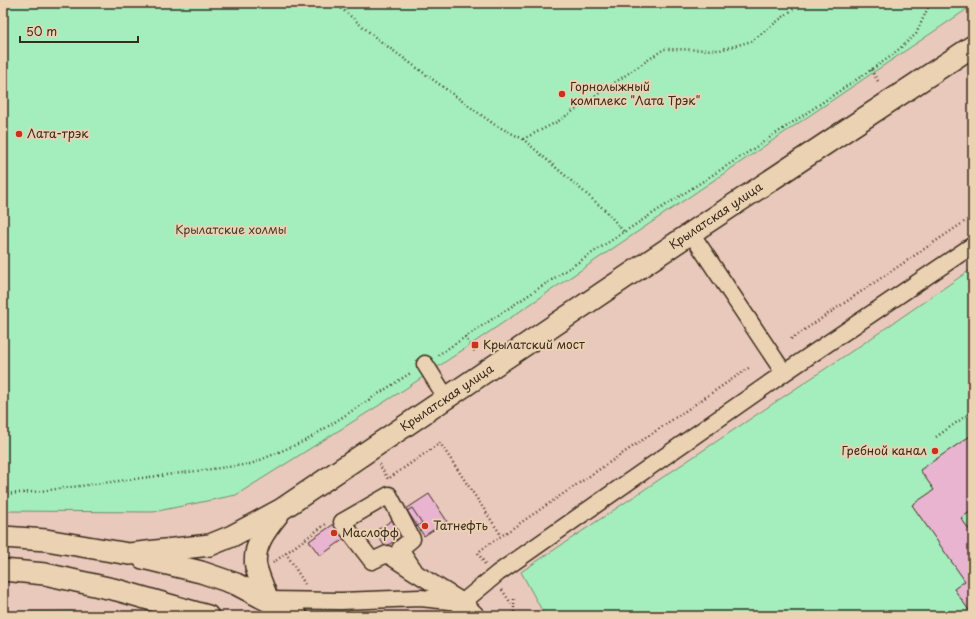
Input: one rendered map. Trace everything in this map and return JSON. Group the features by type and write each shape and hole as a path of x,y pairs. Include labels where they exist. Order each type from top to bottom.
{"main road":[{"name":"Крылатская улица","path":"3,537 46,540 129,554 210,545 232,536 282,509 691,233 973,46"},
{"path":"268,600 256,566 257,550 264,532 282,509"},
{"path":"129,554 201,572 236,584 297,616"},
{"path":"3,570 45,574 117,590 208,616"}],"street":[{"path":"691,233 784,373"},
{"path":"462,609 498,573 784,373 973,245"},
{"path":"425,364 447,399"},
{"path":"416,573 400,549 412,539 389,495 342,522 372,561 387,554 416,573 462,609"},
{"path":"117,590 169,616"},
{"path":"268,600 341,601 420,598 462,609 477,616"}],"path":[{"path":"335,3 376,38 495,125 523,139 606,211 624,232"},
{"path":"523,139 557,122 664,49 720,50 752,41 801,3"},
{"path":"3,494 33,492 251,464 307,440 756,147 890,57 916,34 930,3"},
{"path":"871,70 878,81"},
{"path":"791,339 973,216"},
{"path":"465,337 475,352"},
{"path":"482,549 750,367"},
{"path":"936,437 973,411"},
{"path":"378,462 388,479 440,443 501,535"},
{"path":"268,567 286,553 306,586"},
{"path":"514,599 514,616"}],"green space":[{"name":"Крылатские холмы","path":"3,3 973,3 973,5 405,389 236,495 153,512 3,511"},
{"path":"973,268 973,616 545,616 521,572 870,339"},
{"path":"72,611 85,616 3,616 3,612"}],"building":[{"path":"973,434 973,510 961,518 973,535 973,616 954,589 965,581 912,505 934,490 920,470"},
{"path":"429,494 447,521 424,536 406,509"},
{"path":"412,508 422,523 385,547 375,531"},
{"path":"334,524 344,539 320,556 309,541"}],"place":[{"name":"Горнолыжный комплекс \"Лата Трэк\"","path":"562,94"},
{"name":"Лата-трэк","path":"19,134"},
{"name":"Крылатский мост","path":"475,345"},
{"name":"Гребной канал","path":"935,451"},
{"name":"Татнефть","path":"425,526"},
{"name":"Маслофф","path":"334,533"}]}
